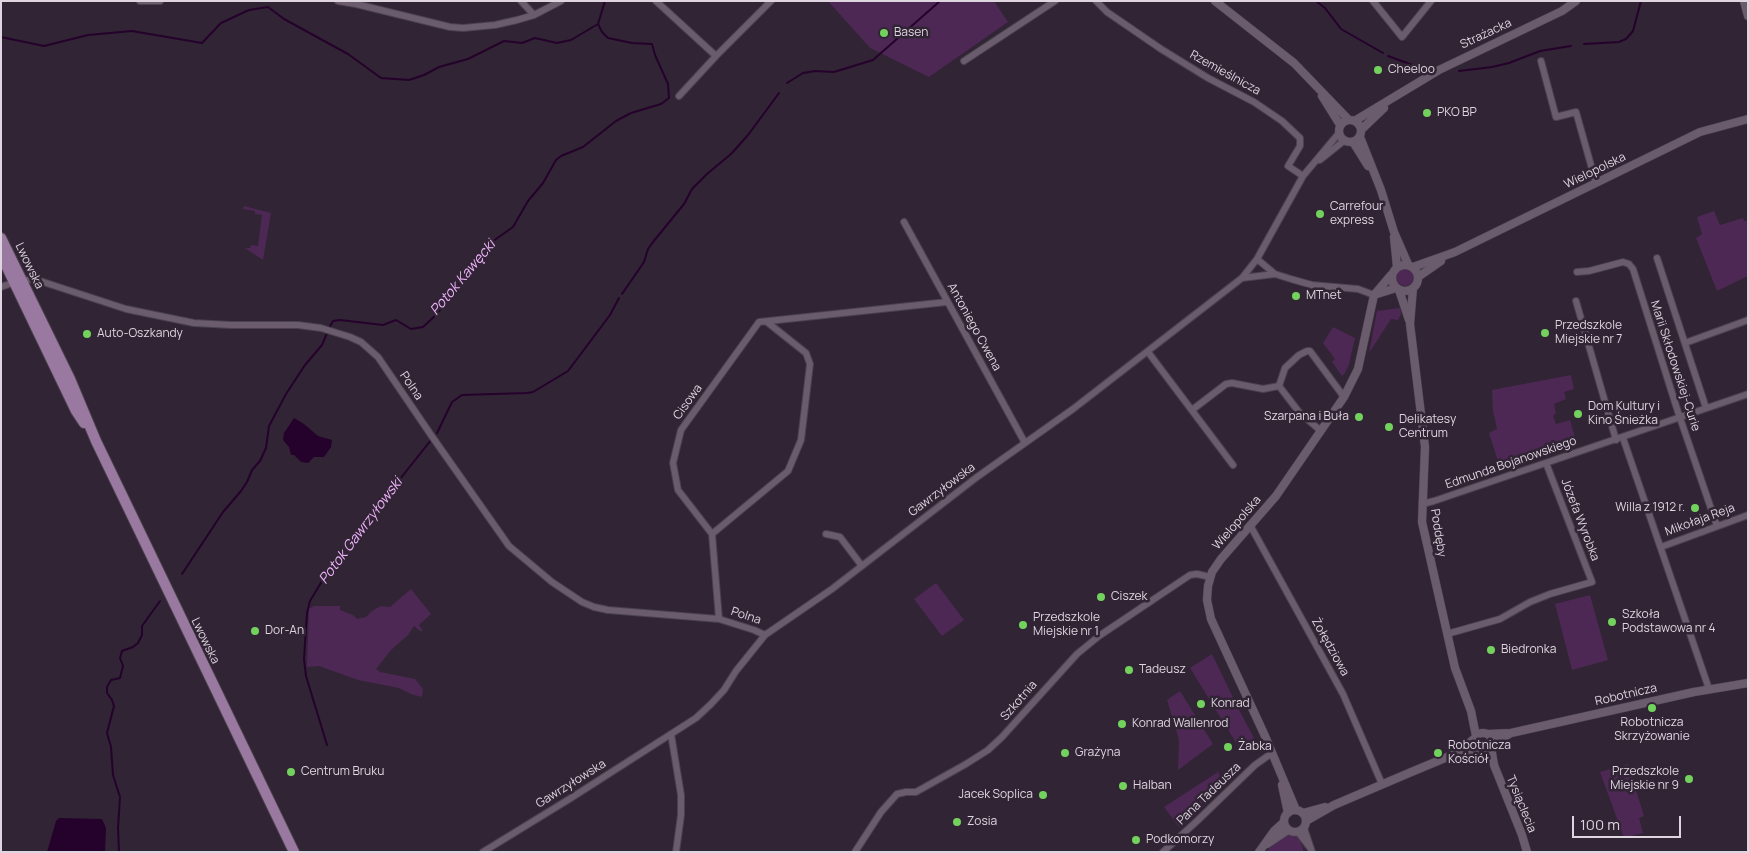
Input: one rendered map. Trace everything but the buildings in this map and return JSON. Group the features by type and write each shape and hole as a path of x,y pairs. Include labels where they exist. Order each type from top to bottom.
{"main road":[{"name":"Lwowska","path":"1,238 18,281 76,411 96,441 294,852"},
{"name":"Lwowska","path":"1,255 18,281"}],"street":[{"path":"140,1 160,1"},
{"path":"338,1 450,27 463,28 495,25 534,15 560,1"},
{"path":"521,1 534,15"},
{"path":"656,1 716,56"},
{"path":"679,96 716,56 772,1"},
{"path":"964,61 1055,1"},
{"name":"Rzemieślnicza","path":"1096,1 1107,12 1160,49 1208,78 1254,102 1282,121 1300,138 1300,146 1288,166 1303,176"},
{"path":"1215,1 1294,63 1352,120 1355,137 1381,190 1394,232 1418,278 1417,284 1406,291 1397,289 1374,295 1358,289 1312,285 1275,274 1257,259"},
{"path":"1373,1 1402,37 1432,1"},
{"name":"Strażacka","path":"1257,259 1303,176 1340,129 1352,120 1443,68 1562,11 1576,1"},
{"path":"1744,1 1748,16"},
{"path":"1542,61 1556,117 1576,112 1596,183"},
{"path":"1314,84 1340,129 1355,137"},
{"name":"Strażacka","path":"1309,169 1355,137 1371,118 1406,89"},
{"name":"Wielopolska","path":"1411,266 1455,252 1700,132 1748,119"},
{"name":"Antoniego Cwena","path":"904,222 1025,443"},
{"path":"1394,232 1397,267"},
{"name":"Wielopolska","path":"1418,278 1455,252"},
{"path":"1657,258 1706,408"},
{"name":"Gawrzyłowska","path":"483,852 696,718 712,704 765,635 862,566 977,477 1148,352 1242,278 1257,259"},
{"name":"Marii Skłodowskiej-Curie","path":"1577,272 1589,271 1623,262 1633,268 1679,417 1717,526"},
{"path":"1397,289 1392,284 1391,276 1400,265 1411,266"},
{"path":"1242,278 1275,274"},
{"name":"Wielopolska","path":"1299,812 1281,776 1211,618 1207,596 1210,577 1221,559 1276,496 1344,397 1358,369 1374,295 1380,286 1391,276"},
{"name":"Polna","path":"18,281 40,280 126,309 194,323 231,325 278,324 321,328 361,342 378,357 509,546 536,570 570,594 594,607 608,610 718,619 765,635"},
{"path":"1,287 18,281"},
{"name":"Poddęby","path":"1413,288 1410,324 1425,447 1422,522 1455,668 1481,735"},
{"name":"Poddęby","path":"1397,289 1410,324"},
{"path":"1576,300 1619,439 1661,547 1709,689"},
{"path":"766,322 947,302"},
{"path":"1685,343 1748,320"},
{"name":"Cisowa","path":"712,534 678,490 673,464 681,430 759,322 766,322"},
{"path":"712,534 788,471 801,440 810,364 806,353 766,322"},
{"path":"1279,386 1285,368 1299,355 1310,351 1344,397"},
{"path":"1148,352 1233,465"},
{"path":"1192,410 1226,384 1232,383 1264,389 1279,386"},
{"path":"1279,386 1299,412 1321,432"},
{"name":"Edmunda Bojanowskiego","path":"1422,504 1748,394"},
{"name":"Józefa Wyrobka","path":"1447,634 1500,619 1530,602 1592,582 1546,463"},
{"name":"Mikołaja Reja","path":"1661,547 1748,515"},
{"name":"Żołędziowa","path":"1250,525 1342,694 1382,784"},
{"name":"Polna","path":"712,534 718,619"},
{"path":"826,534 840,537 862,566"},
{"name":"Szkotnia","path":"855,852 881,812 897,794 916,792 988,750 1077,654 1099,636 1190,575 1197,574 1210,577"},
{"name":"Robotnicza","path":"1481,735 1511,733 1709,689 1748,683"},
{"name":"Robotnicza","path":"1492,746 1511,733"},
{"path":"671,734 681,815 676,852"},
{"path":"1457,753 1487,750 1492,746 1492,739 1481,735"},
{"path":"1480,750 1475,745 1481,735"},
{"path":"1284,822 1288,830 1294,832 1334,805 1457,753 1481,735"},
{"name":"Tysiąclecia","path":"1492,746 1494,765 1527,852"},
{"name":"Tysiąclecia","path":"1480,750 1494,765"},
{"name":"Pana Tadeusza","path":"1163,852 1255,765 1272,753"},
{"name":"Wielopolska","path":"1281,776 1288,813"},
{"path":"1260,850 1274,831 1284,822 1288,813 1334,805"},
{"path":"1299,812 1312,851"},
{"path":"1260,850 1288,830"}],"shaded area":[{"path":"828,1 994,1 1008,22 929,77 870,48"},
{"path":"244,206 271,213 263,260 245,248 250,248 251,245 258,246 262,215 255,214 255,211 243,209"},
{"path":"1714,211 1720,225 1743,218 1744,221 1748,221 1748,276 1717,291 1696,238 1702,234 1697,217"},
{"path":"1405,268 1411,271 1414,277 1411,283 1405,286 1399,283 1396,277 1399,271"},
{"path":"1400,308 1401,314 1398,320 1391,319 1369,353 1377,311"},
{"path":"1333,327 1355,338 1349,364 1342,376 1332,362 1335,359 1323,343"},
{"path":"1571,375 1574,389 1564,392 1566,399 1554,404 1556,413 1553,416 1556,424 1570,420 1577,444 1501,471 1489,433 1497,429 1493,411 1492,390"},
{"path":"294,418 318,436 332,440 331,447 324,457 314,457 308,463 301,462 294,455 291,455 289,447 283,440 284,433"},
{"path":"936,583 964,620 942,636 914,599"},
{"path":"411,589 431,614 419,625 423,631 414,626 376,669 380,672 415,679 423,689 422,697 399,688 358,680 319,666 307,667 309,609 314,606 340,606 340,610 353,615 357,619 366,617 381,606 390,607"},
{"path":"1590,595 1608,660 1572,670 1555,604"},
{"path":"1212,654 1255,740 1238,746 1190,668"},
{"path":"1180,691 1213,744 1178,770 1179,740 1167,700"},
{"path":"1628,764 1644,816 1639,818 1643,833 1624,838 1600,772"},
{"path":"1218,772 1223,783 1179,827 1164,807"},
{"path":"59,818 102,819 106,828 105,852 47,852 56,821"},
{"path":"1286,834 1297,837 1303,852 1266,852 1276,840"}],"waterway":[{"name":"Potok Kawęcki","path":"329,328 333,321 340,320 383,325 396,320 411,329 423,327 437,314 489,244 513,227 556,160 583,147 616,121 631,113 661,104 669,98 668,84 652,44 632,43 608,38 602,32 598,24 605,1"},
{"name":"Potok Gawrzyłowski","path":"787,83 803,73 815,71 834,72 873,60 940,1"},
{"name":"Potok Gawrzyłowski","path":"1316,1 1325,8 1341,29 1383,53"},
{"name":"Potok Gawrzyłowski","path":"1584,44 1619,42 1626,39 1633,31 1641,1"},
{"path":"1,37 44,46 88,35 132,31 202,43 221,23 249,10 268,7 284,19 348,54 381,78 409,80 439,67 468,59 504,41 522,43 535,38 557,43 571,40 598,24"},
{"name":"Potok Gawrzyłowski","path":"1459,71 1492,67 1509,63 1540,51 1571,46"},
{"name":"Potok Gawrzyłowski","path":"1388,56 1418,67"},
{"name":"Potok Gawrzyłowski","path":"622,294 644,262 648,249 684,204 692,189 731,154 748,135 779,93"},
{"name":"Potok Gawrzyłowski","path":"437,433 452,402 462,395 533,392 568,371 610,315 619,298"},
{"name":"Potok Kawęcki","path":"182,574 260,461 266,448 269,426 286,394 305,365 322,345 327,333"},
{"name":"Potok Gawrzyłowski","path":"327,745 306,676 304,659 307,613 310,601 331,566 431,440"},
{"name":"Potok Kawęcki","path":"119,852 120,797 113,775 111,747 107,733 114,706 107,693 107,687 111,680 120,678 123,666 120,658 122,651 138,643 142,635 142,626 160,601"}],"place":[{"name":"Basen","path":"884,33"},
{"name":"Cheeloo","path":"1378,70"},
{"name":"PKO BP","path":"1427,113"},
{"name":"Carrefour express","path":"1320,214"},
{"name":"MTnet","path":"1296,296"},
{"name":"Przedszkole Miejskie nr 7","path":"1545,333"},
{"name":"Auto-Oszkandy","path":"87,334"},
{"name":"Dom Kultury i Kino Śnieżka","path":"1578,414"},
{"name":"Szarpana i Buła","path":"1359,417"},
{"name":"Delikatesy Centrum","path":"1389,427"},
{"name":"Willa z 1912 r.","path":"1695,508"},
{"name":"Ciszek","path":"1101,597"},
{"name":"Szkoła Podstawowa nr 4","path":"1612,622"},
{"name":"Przedszkole Miejskie nr 1","path":"1023,625"},
{"name":"Dor-An","path":"255,631"},
{"name":"Biedronka","path":"1491,650"},
{"name":"Tadeusz","path":"1129,670"},
{"name":"Konrad","path":"1201,704"},
{"name":"Robotnicza Skrzyżowanie","path":"1652,708"},
{"name":"Konrad Wallenrod","path":"1122,724"},
{"name":"Żabka","path":"1228,747"},
{"name":"Grażyna","path":"1065,753"},
{"name":"Robotnicza Kościół","path":"1438,753"},
{"name":"Centrum Bruku","path":"291,772"},
{"name":"Przedszkole Miejskie nr 9","path":"1689,779"},
{"name":"Halban","path":"1123,786"},
{"name":"Jacek Soplica","path":"1043,795"},
{"name":"Zosia","path":"957,822"},
{"name":"Podkomorzy","path":"1136,840"}]}
